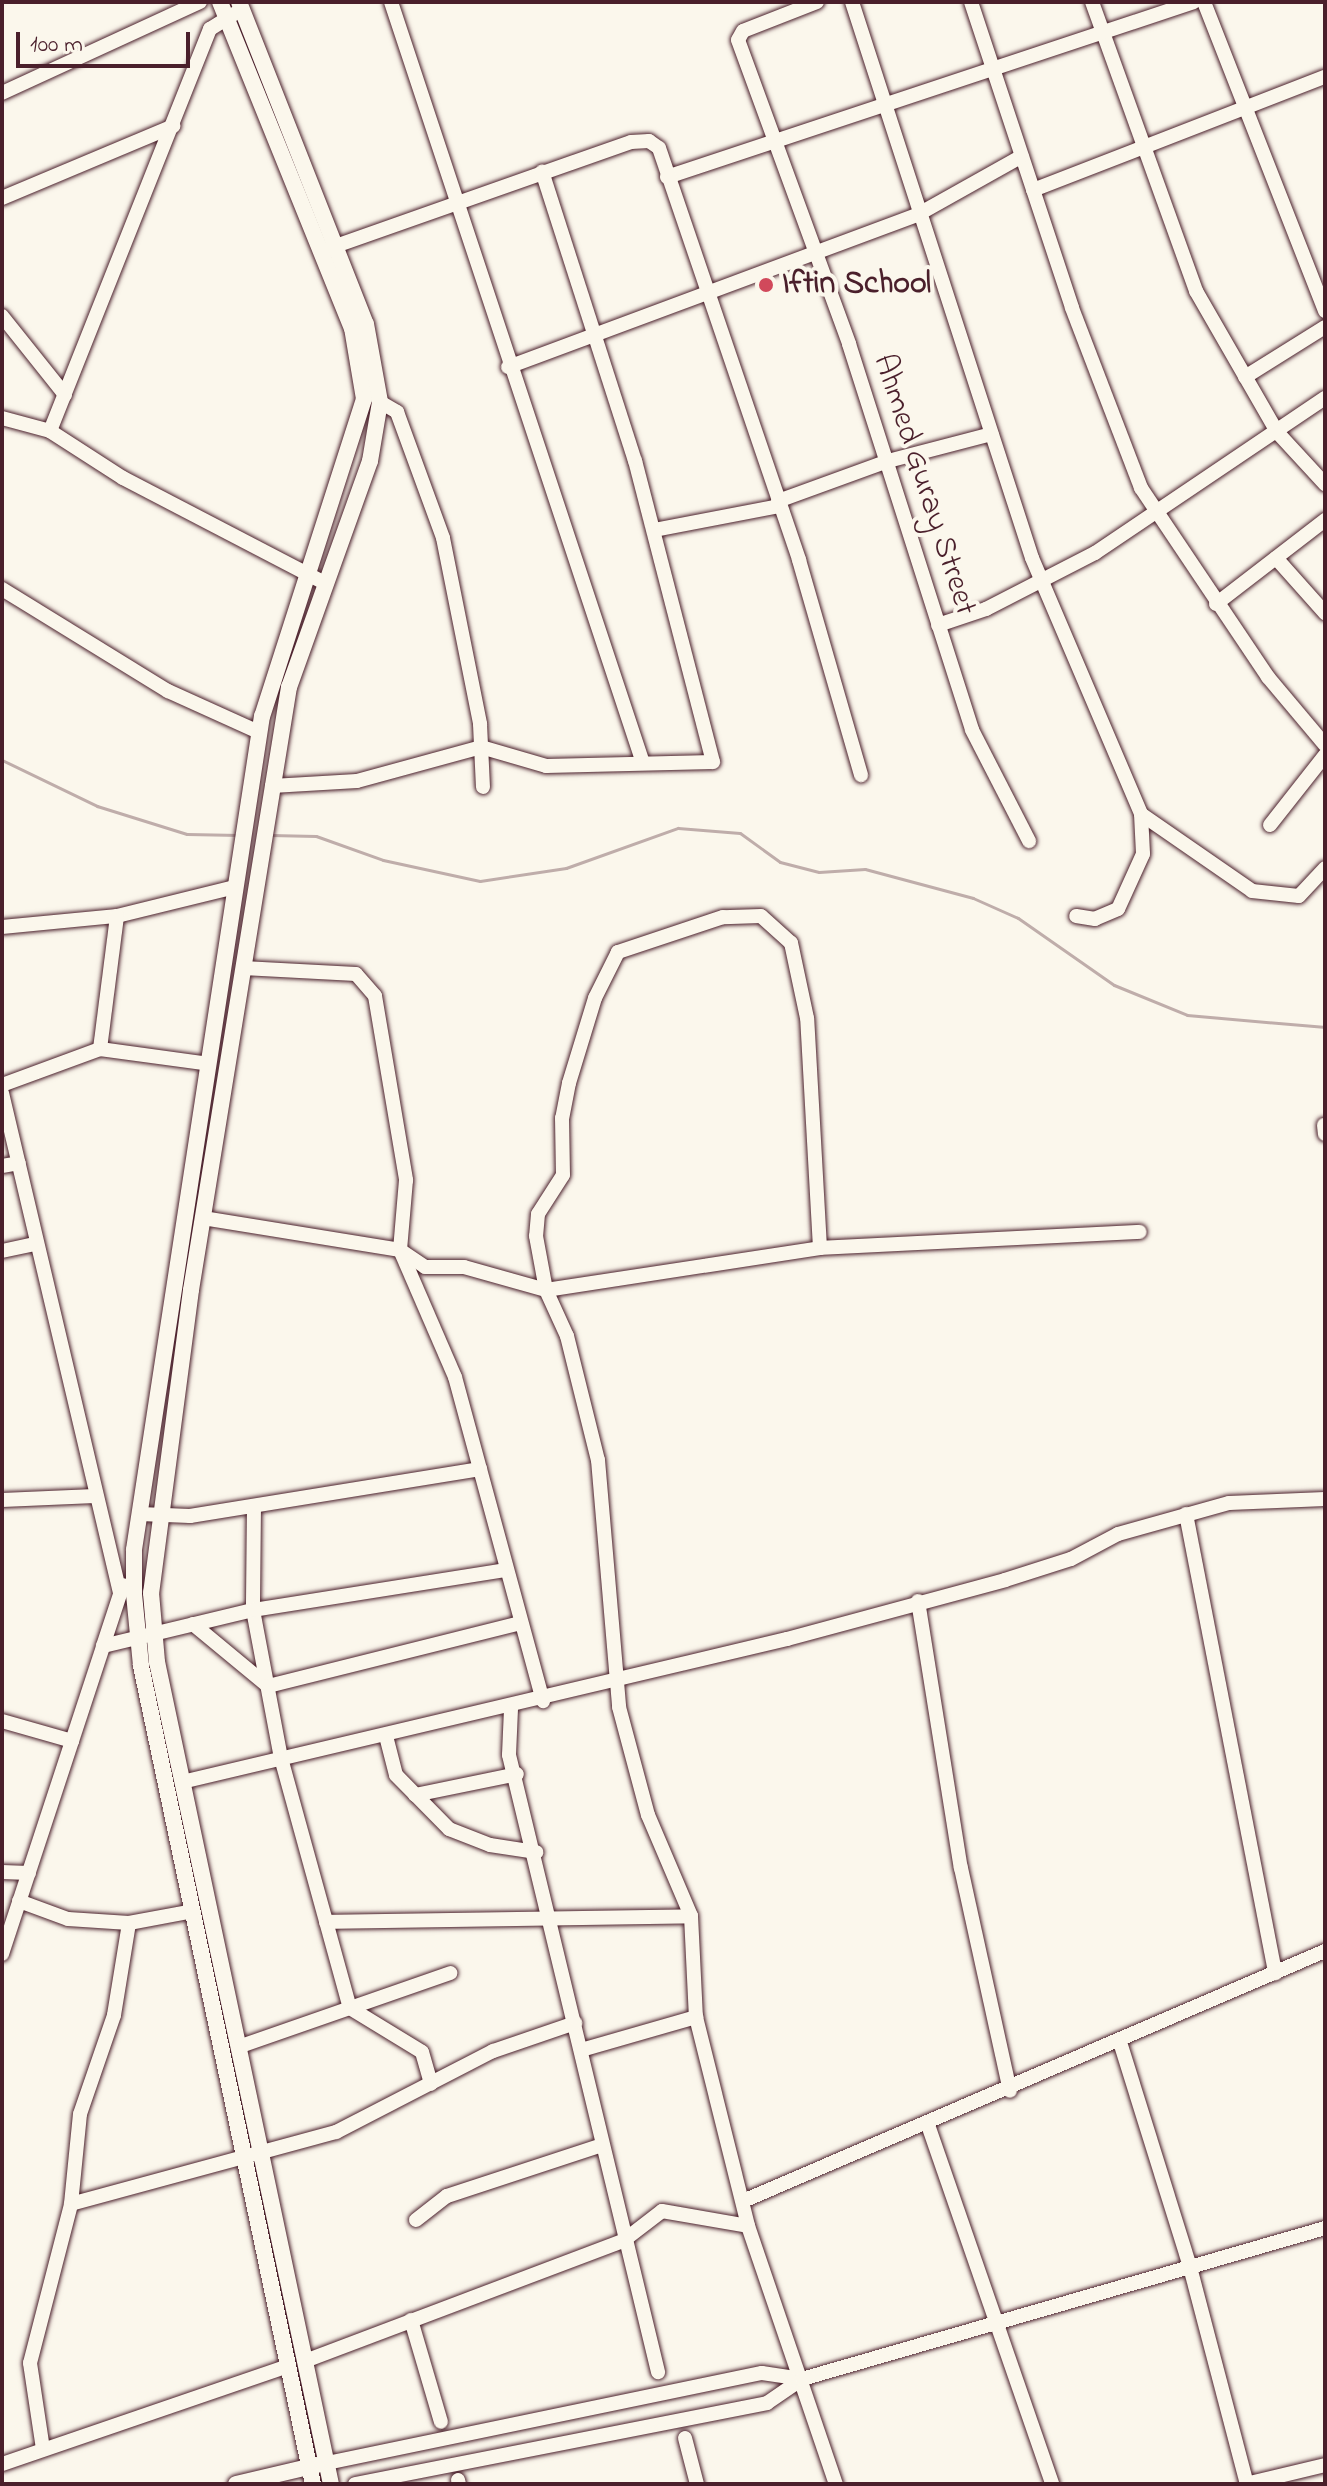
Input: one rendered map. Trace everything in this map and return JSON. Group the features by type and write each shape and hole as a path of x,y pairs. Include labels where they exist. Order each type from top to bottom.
{"main road":[{"path":"241,6 329,249 360,354 364,399 259,732 134,1550 136,1638 193,1911 253,2155 296,2363 313,2484"},
{"path":"223,10 374,350 380,402 370,461 289,687 157,1517 154,1633 238,2047 253,2155"},
{"path":"296,2363 331,2484"},
{"path":"236,2484 327,2463"}],"street":[{"path":"2,93 200,2"},
{"path":"391,2 508,367 642,760"},
{"path":"780,8 817,2"},
{"path":"852,2 917,215 1043,583 1141,814 1143,854 1118,909 1095,919 1076,916"},
{"path":"971,2 1106,404 1156,514 1216,604 1325,745"},
{"path":"1092,2 1142,149 1196,291 1277,432 1325,484"},
{"path":"667,177 1194,2"},
{"path":"1204,2 1243,111 1325,311"},
{"path":"50,431 210,29 223,10 241,6"},
{"name":"Ahmed Guray Street","path":"780,8 743,31 738,40 888,461 938,625 990,775 1029,841"},
{"path":"1033,190 1325,77"},
{"path":"2,198 173,126"},
{"path":"329,249 542,172 649,141 659,148 779,503 861,775"},
{"path":"508,367 917,215 1022,156"},
{"path":"272,792 357,781 481,747 546,766 642,760 706,765 716,755 654,530 542,172"},
{"path":"2,316 65,395"},
{"path":"1245,377 1325,327"},
{"path":"938,625 1043,583 1156,514 1325,398"},
{"path":"380,402 397,412 443,538 481,747 483,787"},
{"path":"4,425 50,431 123,478 325,583"},
{"path":"654,530 779,503 888,461 992,434"},
{"path":"1216,604 1325,520"},
{"path":"1276,558 1325,613"},
{"path":"2,589 168,691 259,732"},
{"path":"1270,825 1325,755"},
{"path":"1141,814 1252,891 1299,896 1325,868"},
{"path":"2,927 117,916 236,884"},
{"path":"100,1049 117,916"},
{"path":"820,1248 799,967 791,943 775,924 761,916 723,917 627,947 611,962 569,1083 562,1118 563,1175 538,1214 546,1290 567,1336 598,1460 615,1679 648,1815 691,1916 696,2017 748,2226 836,2484"},
{"path":"243,968 356,974 369,983 406,1180 400,1250 455,1377 543,1701"},
{"path":"2,1085 100,1049 209,1064"},
{"path":"2,1093 35,1244 120,1593"},
{"path":"2,1166 19,1163"},
{"path":"203,1218 400,1250 425,1267 464,1267 546,1290 820,1248 1140,1232"},
{"path":"2,1251 35,1244"},
{"path":"140,1514 157,1517 254,1506 480,1469"},
{"path":"2,1500 95,1496"},
{"path":"182,1782 543,1701 615,1679 1071,1559 1118,1534 1229,1503 1325,1499"},
{"path":"254,1506 253,1610 281,1758 350,2008 422,2052 431,2084"},
{"path":"1186,1514 1275,1973"},
{"path":"2,1954 134,1550"},
{"path":"103,1646 253,1610 506,1570"},
{"path":"918,1601 961,1868 1010,2091"},
{"path":"268,1686 520,1623"},
{"path":"193,1624 268,1686"},
{"path":"511,1709 507,1739 552,1919 623,2241 658,2372"},
{"path":"2,1721 72,1741"},
{"path":"386,1736 396,1775 449,1829 490,1845 536,1852"},
{"path":"415,1795 517,1774"},
{"path":"2,1872 29,1873"},
{"path":"19,1901 68,1919 129,1923 193,1911"},
{"path":"326,1922 691,1916"},
{"path":"43,2449 30,2363 71,2204 80,2114 114,2015 129,1923"},
{"path":"743,2201 1010,2091 1325,1951"},
{"path":"238,2047 451,1973"},
{"path":"581,2050 696,2017"},
{"path":"71,2204 336,2132 493,2051 575,2023"},
{"path":"1120,2042 1190,2267 1246,2484 1325,2465"},
{"path":"928,2125 1052,2484"},
{"path":"416,2220 447,2196 602,2145"},
{"path":"2,2464 296,2363 623,2241 662,2211 748,2226"},
{"path":"355,2484 767,2403 802,2379 1325,2228"},
{"path":"411,2320 441,2422"},
{"path":"327,2463 762,2373 802,2379"},
{"path":"685,2438 694,2483"}],"waterway":[{"path":"2,760 97,806 187,834 239,835"},
{"path":"270,835 316,836 383,860 480,881 566,868 678,828 740,833 780,862 819,872 865,869 973,898 1018,918 1114,985 1187,1015 1325,1027"}],"place":[{"name":"Iftin School","path":"766,285"}]}
